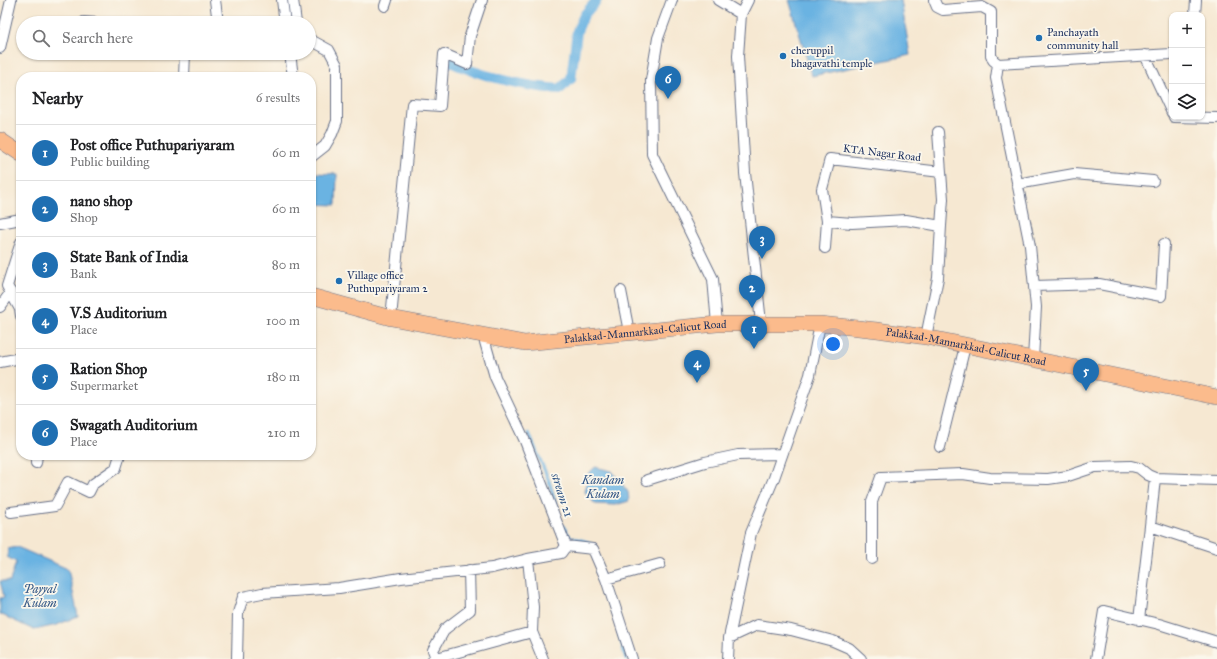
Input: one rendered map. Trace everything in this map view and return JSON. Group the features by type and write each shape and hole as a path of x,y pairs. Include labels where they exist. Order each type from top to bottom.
{"highway":[{"path":"0,140 16,151"},
{"name":"Palakkad-Mannarkkad-Calicut Road","path":"316,297 390,318 525,343 717,324 820,324 926,337 1217,397"}],"street":[{"path":"0,48 11,0"},
{"path":"215,0 217,16"},
{"path":"282,0 284,16"},
{"path":"293,0 295,16"},
{"path":"390,318 412,104 440,106 444,54 467,64 470,36 482,0"},
{"path":"672,0 658,38 650,80 652,154 713,279 717,324"},
{"path":"718,0 741,14"},
{"path":"748,0 741,14 738,56 745,173 761,323"},
{"path":"934,0 937,7 943,10 982,7 989,10 991,12 991,55 993,60 998,64 1169,54"},
{"path":"1195,12 1196,0"},
{"path":"316,44 329,50 337,65 337,121 325,146 316,153"},
{"path":"1145,55 1169,107"},
{"path":"184,72 185,60"},
{"path":"291,60 292,72"},
{"path":"998,64 996,78 1030,246 1036,307 1033,359"},
{"path":"1205,118 1217,118"},
{"path":"926,337 938,278 940,226 943,199 938,132"},
{"name":"KTA Nagar Road","path":"827,221 822,189 830,159 942,172"},
{"path":"1017,184 1074,174 1153,181"},
{"path":"0,223 16,220"},
{"path":"825,248 827,221 852,223 906,220 940,226"},
{"path":"1034,286 1099,284 1161,296 1164,244"},
{"path":"16,258 7,286 16,301"},
{"path":"621,291 629,332"},
{"path":"0,307 11,292"},
{"path":"728,659 729,638 751,533 774,478 810,374 820,324"},
{"path":"483,335 494,376 525,441 566,546"},
{"path":"940,447 965,346"},
{"path":"0,362 16,359"},
{"path":"647,480 705,462 738,455 782,454"},
{"path":"11,512 54,506 68,482 89,492 93,484 116,468 118,460"},
{"path":"872,559 872,502 881,477 963,474 990,478 1048,479 1068,476 1095,468 1131,466 1139,468 1155,478 1217,480"},
{"path":"1139,620 1155,478"},
{"path":"1150,526 1217,548"},
{"path":"237,659 238,613 243,597 262,593 339,588 401,578 492,568 561,553 566,546"},
{"path":"566,546 593,549 606,579 632,659"},
{"path":"528,559 533,607 532,632 543,659"},
{"path":"606,579 660,564"},
{"path":"469,570 470,610 445,629 433,650 434,658 532,632"},
{"path":"1096,659 1104,611 1159,624 1217,642"},
{"path":"729,638 757,625 791,630 832,641 849,648 861,659"}],"water":[{"path":"789,0 901,0 910,55 812,76"},
{"path":"316,173 337,174 336,205 316,204"},
{"name":"Kandam Kulam","path":"595,467 612,471 628,492 629,501 615,505 595,504 585,492 588,474"},
{"name":"Payyal Kulam","path":"17,547 68,569 78,616 57,625 34,630 0,614 0,598 4,597 0,581 10,581 16,562 7,557 8,549"}],"waterway":[{"path":"446,60 472,71 517,83 560,89 571,79 577,31 584,15 597,0"},
{"name":"stream 21","path":"529,433 549,481 556,506"},
{"name":"stream 21","path":"563,526 570,537 588,542 594,546"},
{"name":"stream 21","path":"619,633 626,659"}],"place":[{"name":"Panchayath community hall","path":"1039,38"},
{"name":"cheruppil bhagavathi temple","path":"783,56"},
{"name":"Swagath Auditorium","path":"668,99"},
{"name":"State Bank of India","path":"762,259"},
{"name":"Village office Puthupariyaram 2","path":"339,281"},
{"name":"nano shop","path":"752,308"},
{"name":"Post office Puthupariyaram","path":"754,349"},
{"name":"V.S Auditorium","path":"697,383"},
{"name":"Ration Shop","path":"1086,391"}]}
